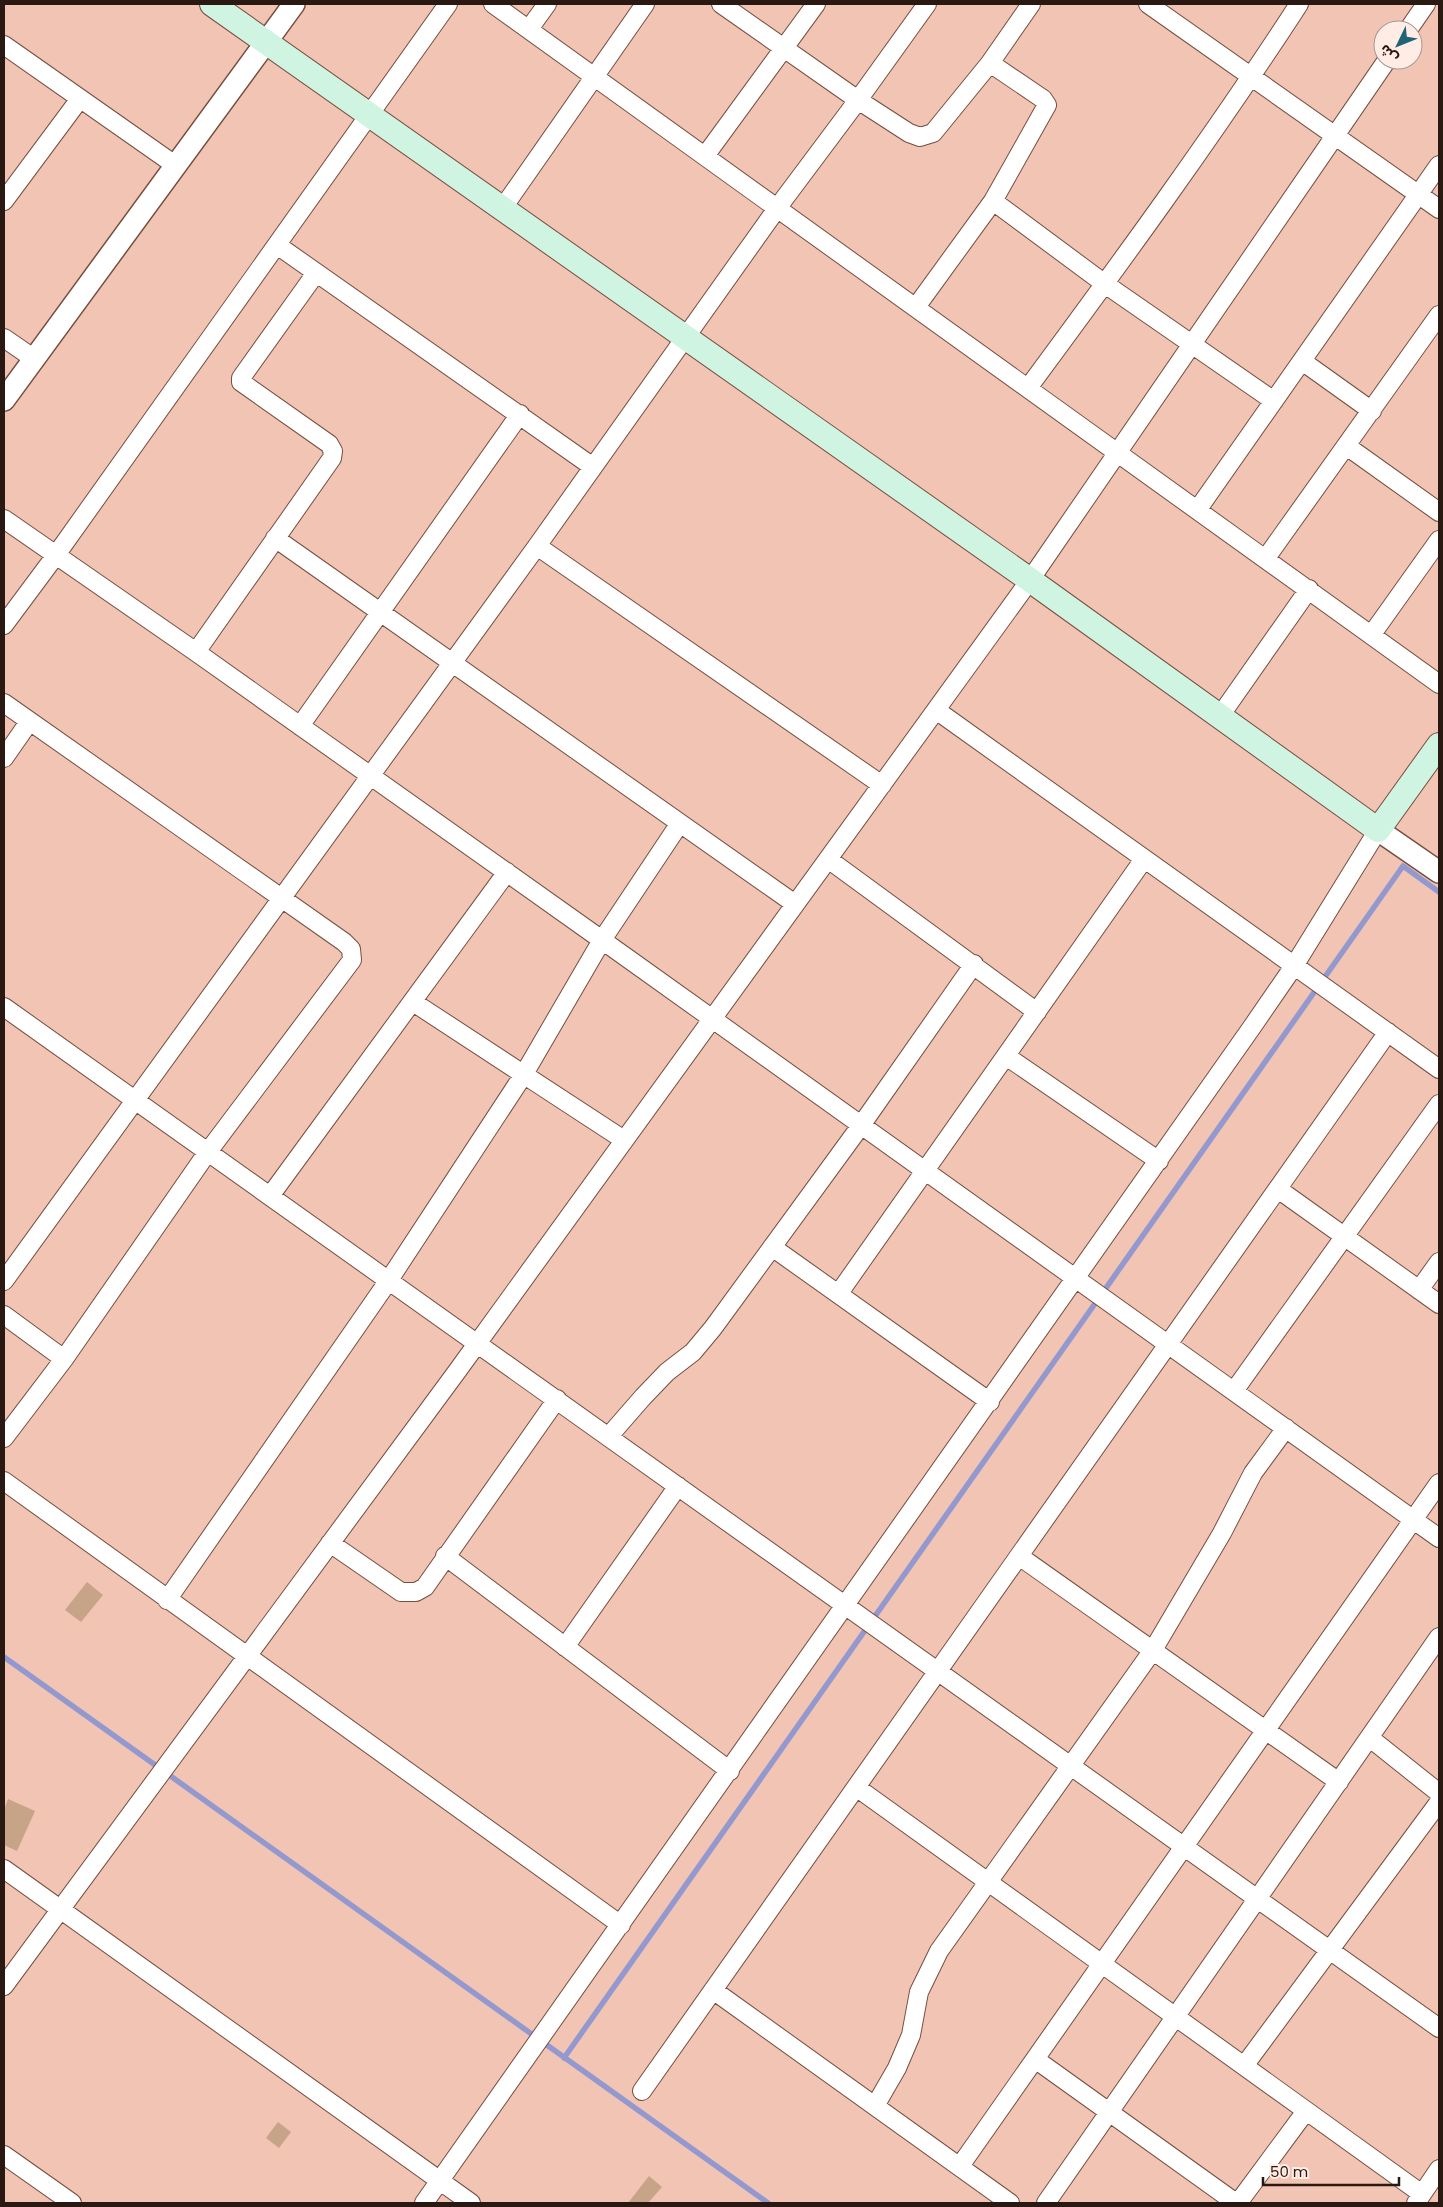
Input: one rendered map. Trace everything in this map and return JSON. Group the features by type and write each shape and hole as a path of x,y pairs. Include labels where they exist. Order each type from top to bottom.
{"main road":[{"path":"212,4 371,114 502,209 1030,580 1378,830 1439,745"}],"street":[{"path":"4,400 294,4"},
{"path":"4,625 56,555 448,4"},
{"path":"493,4 778,207 1439,684"},
{"path":"529,29 547,4"},
{"path":"502,209 645,4"},
{"path":"721,4 858,100 920,138 933,133 990,63 1031,4"},
{"path":"705,156 816,4"},
{"path":"4,1281 537,546 686,339 778,207 858,100 926,4"},
{"path":"1148,4 1439,209"},
{"path":"1028,388 1105,284 1251,77 1299,4"},
{"path":"1415,20 1426,4"},
{"path":"4,45 78,100 175,165"},
{"path":"916,307 993,201 1047,105 1043,99 990,63"},
{"path":"4,1986 477,1343 1030,580 1380,70"},
{"path":"4,201 78,100"},
{"path":"1198,509 1439,165"},
{"path":"993,201 1105,284 1274,401"},
{"path":"277,245 593,467"},
{"path":"196,652 332,458 333,451 329,444 244,385 241,378 316,273"},
{"path":"1266,558 1348,447 1439,315"},
{"path":"4,338 33,358"},
{"path":"1302,361 1372,412"},
{"path":"300,726 520,414"},
{"path":"1348,447 1439,512"},
{"path":"4,519 196,652 862,1124 1439,1538"},
{"path":"275,538 795,904"},
{"path":"1372,634 1439,540"},
{"path":"537,546 882,785"},
{"path":"1220,716 1309,589"},
{"path":"4,703 344,942 351,949 352,960 207,1153 64,1358 4,1438"},
{"path":"936,710 1439,1069"},
{"path":"4,758 29,722"},
{"path":"167,1600 389,1280 524,1074 602,940 680,823"},
{"path":"424,2203 1078,1278 1294,966 1378,830 1439,872"},
{"path":"828,859 974,964 1037,1012"},
{"path":"839,1293 1144,859"},
{"path":"270,1196 507,872"},
{"path":"609,1436 643,1397 698,1346 862,1124 974,964"},
{"path":"412,1002 624,1140"},
{"path":"4,1007 1439,2028"},
{"path":"642,2091 1388,1032"},
{"path":"1006,1056 1159,1161"},
{"path":"1234,1391 1439,1104"},
{"path":"1278,1189 1439,1304"},
{"path":"772,1246 990,1402"},
{"path":"1419,1290 1439,1262"},
{"path":"4,1315 64,1358"},
{"path":"330,1543 401,1592 416,1592 425,1587 557,1399"},
{"path":"875,2106 897,2068 908,2043 919,1992 939,1951 1152,1650 1222,1533 1253,1473 1286,1428"},
{"path":"4,1480 167,1600 621,1925"},
{"path":"960,2166 1439,1483"},
{"path":"565,1647 678,1486"},
{"path":"446,1556 730,1771"},
{"path":"1019,1556 1339,1782"},
{"path":"1046,2203 1439,1638"},
{"path":"1370,1738 1439,1793"},
{"path":"856,1787 1306,2111 1419,2199 1439,2169"},
{"path":"1244,2066 1439,1802"},
{"path":"4,1869 471,2203"},
{"path":"713,1990 1010,2203"},
{"path":"1035,2059 1237,2203 1306,2111"},
{"path":"4,2155 72,2203"}],"building":[{"path":"87,1582 103,1595 81,1622 65,1610"},
{"path":"8,1799 35,1811 17,1851 4,1845 4,1810"},
{"path":"278,2122 291,2132 279,2148 266,2138"},
{"path":"649,2176 662,2187 648,2203 628,2203"}],"waterway":[{"path":"564,2058 1403,866 1439,892"},
{"path":"4,1657 768,2203"}]}
